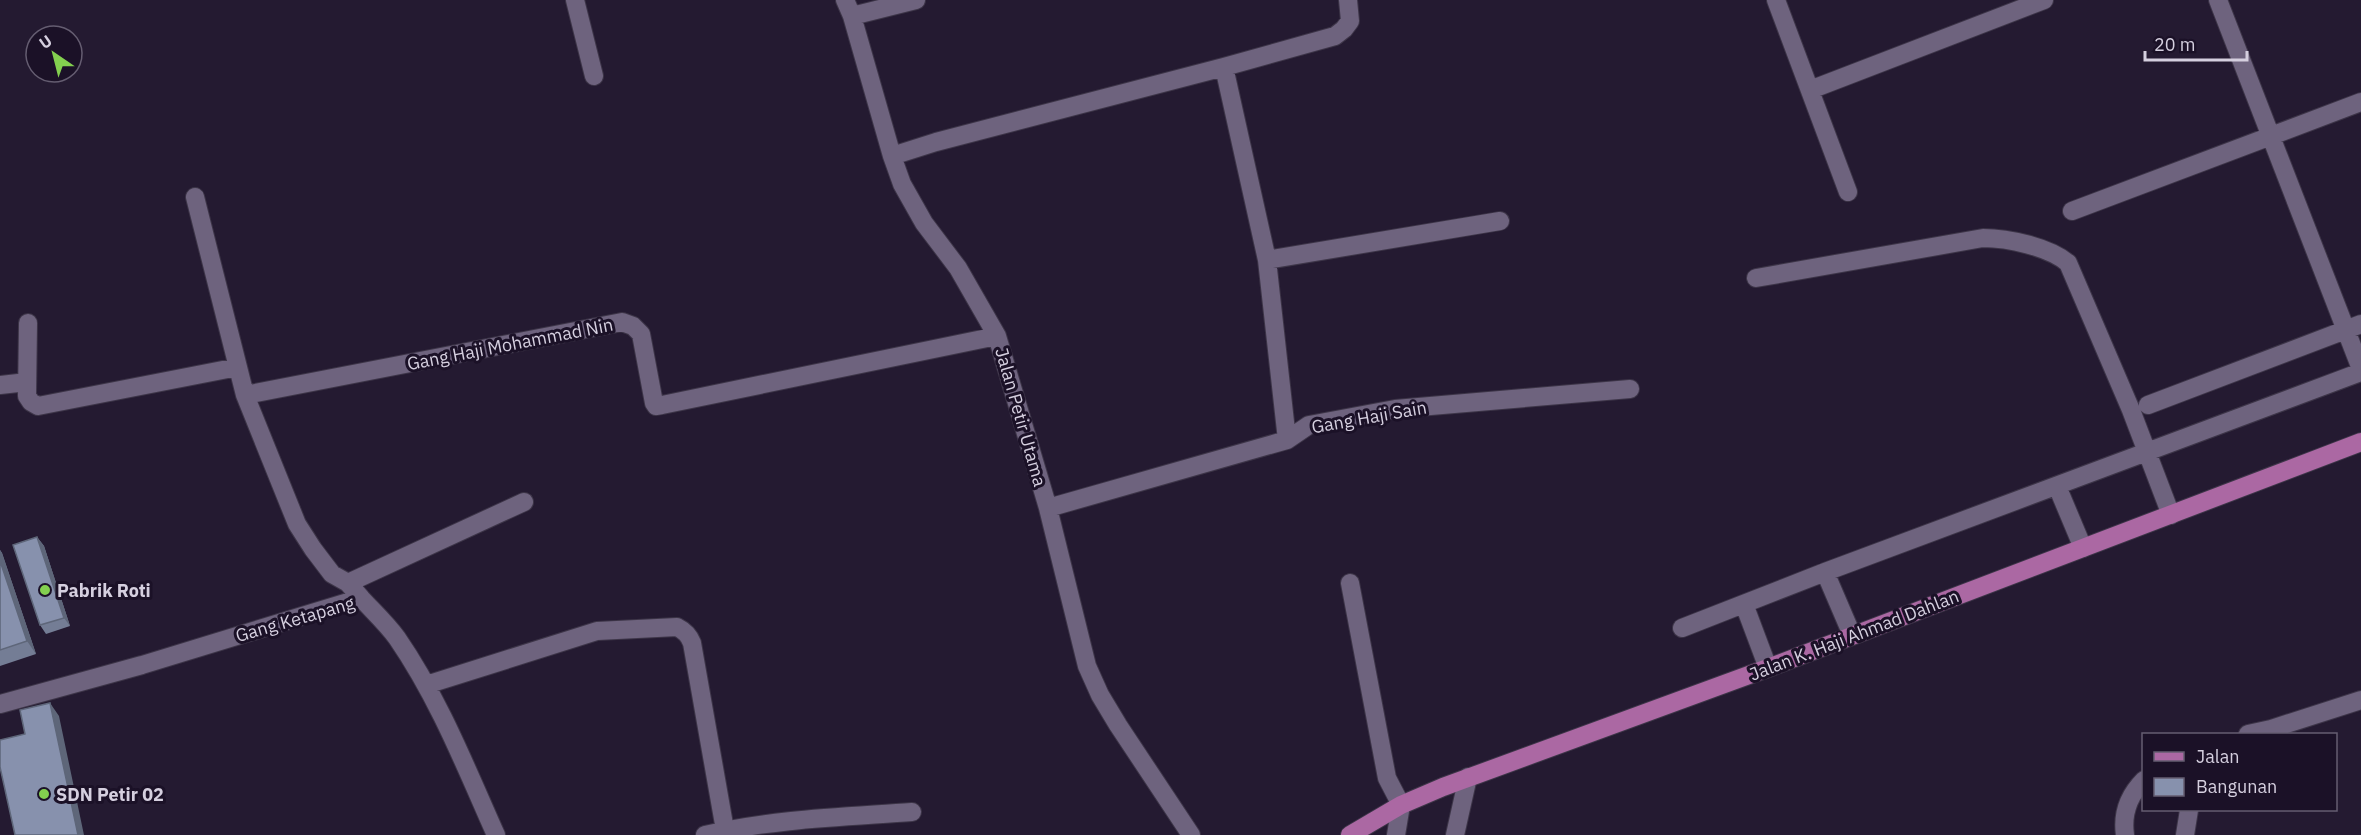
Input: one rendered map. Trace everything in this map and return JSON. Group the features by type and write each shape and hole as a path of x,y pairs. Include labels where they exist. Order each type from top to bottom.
{"main road":[{"name":"Jalan K. Haji Ahmad Dahlan","path":"1350,835 1405,803 1765,660 1849,628 2083,548 2169,508 2361,442"}],"street":[{"path":"575,0 594,75"},
{"path":"848,8 916,0"},
{"path":"892,156 936,142 1335,36 1350,21 1348,0"},
{"path":"1776,0 1848,192"},
{"path":"1810,90 2044,0"},
{"path":"1682,628 1825,572 2060,493 2147,452 2361,370 2353,327 2270,136 2218,0"},
{"name":"Jalan Petir Utama","path":"848,8 892,156 903,184 924,223 958,268 997,336 1048,508 1087,666 1100,695 1118,725 1191,835"},
{"path":"1224,67 1267,260 1287,440"},
{"path":"2072,211 2361,102"},
{"path":"195,197 245,395 297,524 332,574 348,583 360,598"},
{"path":"1267,260 1500,221"},
{"path":"1756,278 1983,238 1999,238 2057,254 2068,263 2169,508"},
{"name":"Gang Haji Mohammad Nin","path":"245,395 622,322 633,326 641,334 656,406 997,336"},
{"path":"28,323 27,396 38,406 238,367"},
{"path":"2148,405 2353,327"},
{"path":"0,386 27,382"},
{"name":"Gang Haji Sain","path":"1048,508 1287,440 1309,425 1395,409 1630,389"},
{"path":"2060,493 2083,548"},
{"path":"348,583 524,502"},
{"path":"1825,572 1849,628"},
{"path":"1350,583 1387,778 1405,803 1396,835"},
{"name":"Gang Ketapang","path":"0,704 142,665 360,598 396,636 426,685 457,747 496,835"},
{"path":"1744,604 1765,660"},
{"path":"426,685 597,631 677,627 682,629 687,632 692,643 725,830"},
{"path":"2268,732 2361,700"},
{"path":"1455,835 1468,777"},
{"path":"2125,835 2126,807 2136,788 2142,782"},
{"path":"2185,835 2189,811"},
{"path":"705,835 725,830 801,820 912,812"}],"building":[{"name":"Pabrik Roti","path":"37,537 64,618 40,625 13,545"},
{"path":"0,561 27,641 0,650"},
{"name":"SDN Petir 02","path":"50,703 78,835 15,835 0,767 0,740 25,734 20,710"}],"place":[{"name":"Pabrik Roti","path":"45,590"},
{"name":"SDN Petir 02","path":"44,794"}]}
